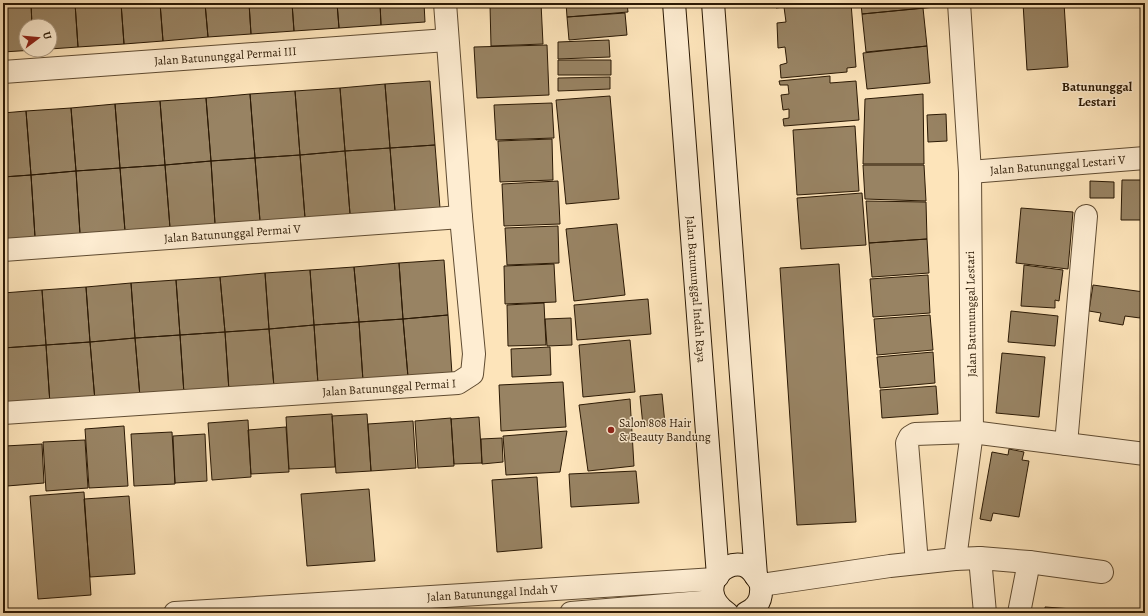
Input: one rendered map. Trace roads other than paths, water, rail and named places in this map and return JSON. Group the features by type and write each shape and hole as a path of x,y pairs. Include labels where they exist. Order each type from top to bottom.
{"street":[{"name":"Jalan Batununggal Permai I","path":"3,413 458,383 472,374 474,354 461,217 445,3"},
{"name":"Jalan Batununggal Indah Raya","path":"674,3 716,578 712,593 719,608"},
{"path":"713,3 760,592 758,604 746,613"},
{"name":"Jalan Batununggal Lestari","path":"955,559 972,432 970,172 959,3"},
{"name":"Jalan Batununggal Permai III","path":"3,72 447,40"},
{"name":"Jalan Batununggal Lestari V","path":"970,172 1145,158"},
{"path":"1066,444 1086,216"},
{"name":"Jalan Batununggal Permai V","path":"3,250 461,217"},
{"path":"917,563 908,443 910,437 915,434 972,432 1145,454"},
{"path":"760,592 890,566 955,559 980,558 1029,562 1102,572"},
{"path":"980,558 985,613"},
{"path":"1019,613 1029,562"},
{"path":"716,578 722,569 730,566 738,565 747,567 754,572 760,592"},
{"name":"Jalan Batununggal Indah V","path":"174,613 716,578"},
{"path":"571,613 719,608"}],"place":[{"name":"Salon 808 Hair & Beauty Bandung","path":"611,430"}],"district":[{"name":"Batununggal Lestari","path":"1097,94"}]}
